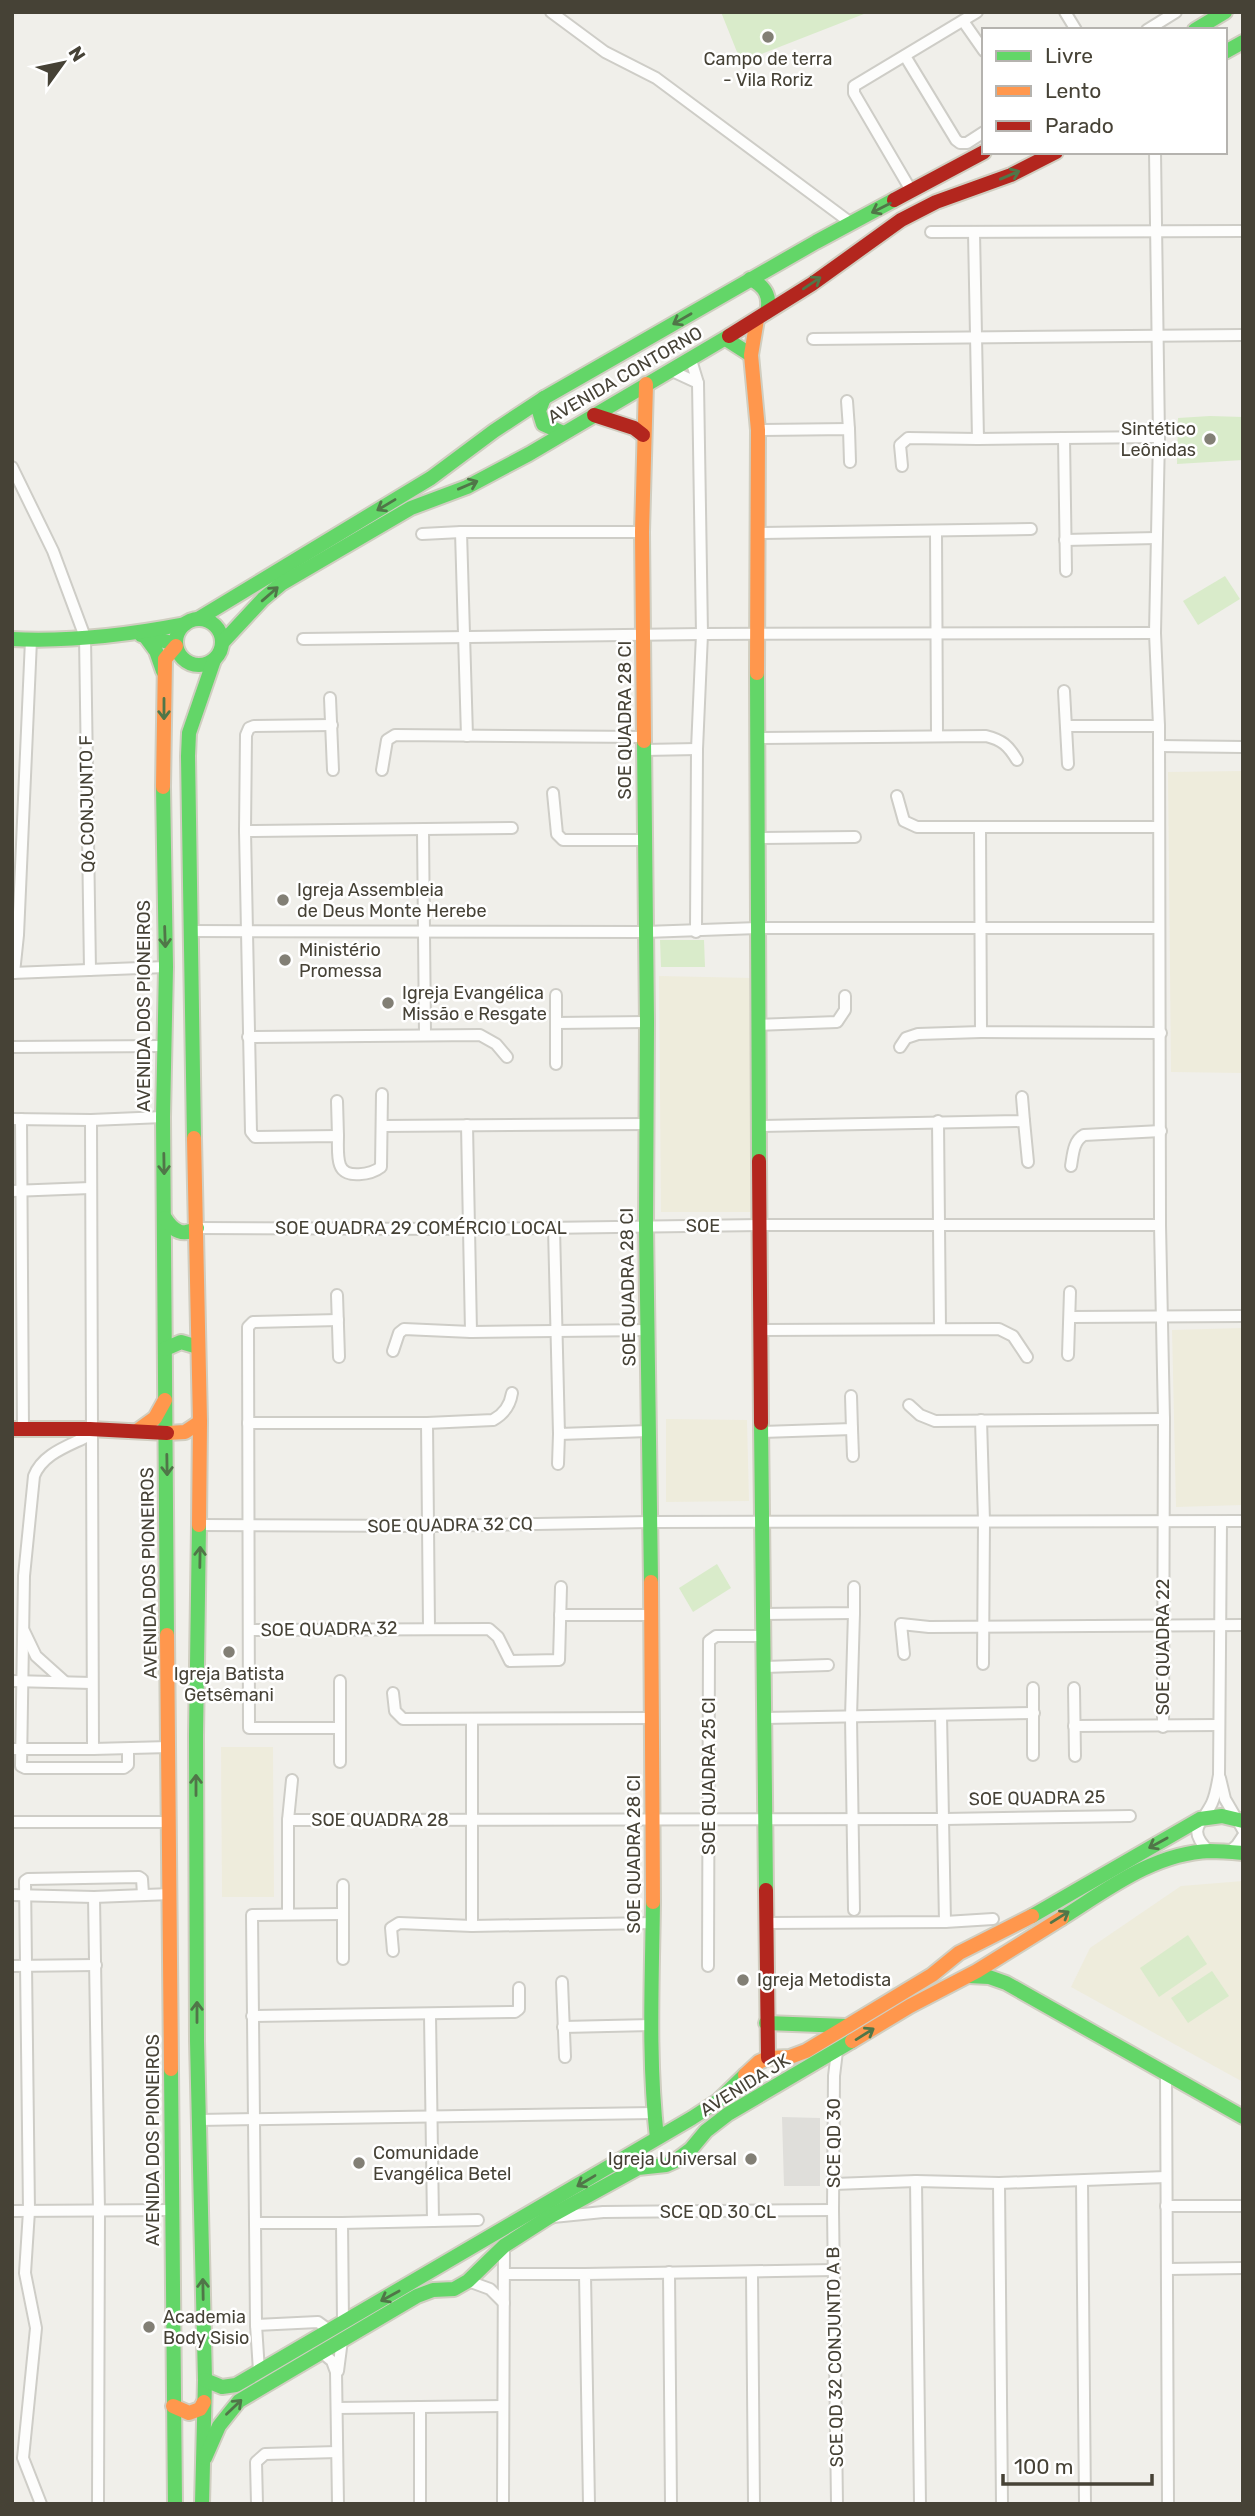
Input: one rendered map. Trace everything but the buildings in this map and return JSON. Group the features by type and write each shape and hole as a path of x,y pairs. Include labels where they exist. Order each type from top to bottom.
{"main road":[{"path":"1198,28 1225,12"},
{"path":"1227,51 1243,42"},
{"name":"AVENIDA CONTORNO","path":"192,621 421,484 544,398 850,223 982,153"},
{"name":"AVENIDA CONTORNO","path":"222,643 263,599 309,567 411,508 467,487 691,360 812,284 901,220 936,202 1011,175 1052,154"},
{"path":"750,279 767,292 769,303 762,315 751,355 758,430 757,838 766,2024 774,2058 788,2067 787,2079"},
{"path":"726,339 751,355"},
{"name":"SOE QUADRA 28 CI","path":"646,384 642,532 654,2113 653,2141 648,2157 658,2166"},
{"path":"544,398 539,411 543,424 563,433"},
{"path":"594,415 634,428 643,435"},
{"path":"12,639 139,635 206,620 218,629 222,643 190,733 188,756 200,1422 196,1735 197,2063 205,2380 202,2504"},
{"path":"192,621 178,633 178,653 188,663 201,665 214,660"},
{"path":"139,635 176,645"},
{"path":"139,635 156,651 164,674"},
{"name":"AVENIDA DOS PIONEIROS","path":"175,2504 163,1117 166,967 163,804 165,659 176,645"},
{"path":"163,804 178,798 190,803"},
{"path":"165,1218 171,1228 180,1233 190,1233 197,1228"},
{"path":"165,1349 176,1342 186,1342 198,1347"},
{"path":"137,1431 161,1413 166,1397"},
{"path":"18,1429 167,1433 185,1432 200,1422"},
{"path":"169,1585 174,1593 174,1663 191,1667 198,1660"},
{"path":"169,1686 180,1678 189,1679 188,1720 196,1735"},
{"name":"AVENIDA JK","path":"205,2380 216,2386 229,2386 259,2371 653,2141 718,2101 746,2073 774,2058 790,2057 806,2051 915,1986 959,1953 1015,1926 1200,1819 1213,1816 1241,1823"},
{"name":"AVENIDA JK","path":"202,2466 219,2426 229,2411 250,2394 418,2296 433,2290 454,2289 468,2281 504,2246 549,2217 638,2168 666,2165 683,2156 718,2121 962,1978 1128,1876 1156,1862 1209,1851 1236,1852"},
{"path":"979,1944 988,1952 989,1961 1006,1983"},
{"path":"950,1961 951,1972 955,1976 980,1976 1006,1983 1243,2117"},
{"path":"766,2024 847,2026"},
{"path":"172,2040 178,2047 187,2049 193,2048 197,2041"},
{"path":"172,2067 176,2059 183,2057 189,2057 197,2063"},
{"path":"435,2270 434,2281 442,2290"},
{"path":"173,2406 189,2413 200,2409 204,2402"}],"street":[{"path":"551,12 595,47 656,78 850,223"},
{"path":"912,191 854,93 854,86 977,12"},
{"path":"1065,12 1075,28"},
{"path":"1156,17 1176,12"},
{"path":"963,21 982,48"},
{"path":"905,56 956,139 960,143 967,143 982,133"},
{"name":"SOE QUADRA 22","path":"1074,1726 1163,1727 1164,1419 1160,1224 1159,726 1155,633 1159,437 1155,154"},
{"path":"931,232 1243,231"},
{"path":"974,232 978,439"},
{"path":"813,339 1243,335"},
{"path":"691,360 698,383 702,634 697,749 696,932"},
{"path":"672,371 698,383"},
{"path":"847,401 850,462"},
{"path":"758,430 849,429"},
{"path":"902,466 900,445 908,438 1159,437"},
{"path":"1064,438 1066,571"},
{"name":"Q6 CONJUNTO F","path":"12,467 53,551 85,637 90,970"},
{"path":"756,533 1031,529"},
{"path":"936,531 937,736"},
{"path":"461,532 467,736"},
{"path":"422,534 642,532"},
{"path":"1065,540 1156,538"},
{"path":"303,639 702,634 1155,633"},
{"path":"31,640 18,935 13,973 166,967"},
{"path":"1064,691 1068,764"},
{"path":"330,698 333,770"},
{"path":"332,725 249,728 246,735 244,831 253,1136 338,1136"},
{"path":"1066,726 1159,726"},
{"path":"382,770 387,740 395,735 644,744 697,749"},
{"path":"758,738 986,736 1006,743 1017,760"},
{"path":"1159,746 1243,747"},
{"path":"553,793 557,834 563,840 645,840"},
{"path":"897,796 907,825 927,828 1159,827"},
{"path":"244,831 512,828"},
{"path":"980,828 981,1032"},
{"path":"423,831 425,1034"},
{"path":"757,838 855,837"},
{"path":"190,931 696,932 758,928 1159,928"},
{"path":"556,995 556,1065"},
{"path":"758,1025 836,1022 845,1010 845,996"},
{"path":"556,1023 647,1022"},
{"path":"900,1047 906,1038 918,1034 1161,1033"},
{"path":"248,1037 481,1035 496,1044 507,1057"},
{"path":"12,1047 165,1046"},
{"path":"337,1101 339,1164 342,1170 351,1174 373,1172 382,1167 382,1094"},
{"path":"1022,1097 1028,1162"},
{"path":"18,1429 17,1119 163,1117"},
{"path":"91,1120 93,1749"},
{"path":"938,1121 940,1329"},
{"path":"760,1126 1024,1121"},
{"path":"383,1126 647,1124"},
{"path":"467,1125 471,1332"},
{"path":"1070,1166 1075,1144 1084,1135 1161,1131"},
{"path":"17,1191 90,1188"},
{"name":"SOE","path":"646,1226 1160,1224"},
{"name":"SOE QUADRA 29 COMÉRCIO LOCAL","path":"197,1228 469,1230 646,1226"},
{"path":"554,1228 558,1331 558,1464"},
{"path":"1068,1355 1070,1292"},
{"path":"337,1295 339,1357"},
{"path":"1071,1317 1243,1316"},
{"path":"249,1630 248,1327 250,1323 338,1320"},
{"path":"393,1351 399,1333 404,1329 471,1332 649,1329"},
{"path":"760,1330 999,1329 1008,1332 1021,1344 1027,1357"},
{"path":"248,1423 427,1423 493,1420 507,1408 512,1393"},
{"path":"851,1396 853,1456"},
{"path":"909,1405 920,1415 935,1421 1164,1419"},
{"path":"981,1420 984,1521 983,1664"},
{"path":"427,1423 429,1628"},
{"path":"762,1432 852,1429"},
{"path":"559,1434 649,1431"},
{"path":"90,1432 49,1456 38,1465 34,1476 17,1681 17,1749 21,1766 24,1768 124,1768 128,1765 128,1749"},
{"path":"650,1522 1243,1521"},
{"name":"SOE QUADRA 32 CQ","path":"200,1525 429,1526 650,1522"},
{"path":"1209,1851 1200,1843 1196,1832 1200,1819 1215,1795 1219,1775 1221,1522"},
{"path":"561,1587 560,1615 651,1615"},
{"path":"854,1910 851,1717 855,1587"},
{"path":"762,1614 854,1613"},
{"name":"SOE QUADRA 32","path":"340,1728 249,1728 249,1630 489,1629 498,1637 510,1661 559,1660 560,1615"},
{"path":"904,1654 901,1624 929,1627 1243,1625"},
{"path":"23,1628 36,1656 65,1682"},
{"name":"SOE QUADRA 25 CI","path":"708,1966 709,1641 716,1636 762,1636"},
{"path":"764,1667 828,1665"},
{"path":"17,1681 93,1683"},
{"path":"340,1681 340,1762"},
{"path":"1033,1688 1033,1755"},
{"path":"1074,1688 1075,1756"},
{"path":"393,1693 395,1711 403,1719 652,1718"},
{"path":"765,1717 1034,1713"},
{"name":"SOE QUADRA 25","path":"941,1715 945,1922"},
{"name":"SOE QUADRA 28","path":"472,1718 472,1926"},
{"path":"1163,1727 1219,1725"},
{"path":"17,1749 169,1747"},
{"path":"1219,1775 1225,1799 1241,1823"},
{"name":"SOE QUADRA 28","path":"288,1913 288,1820 292,1780"},
{"name":"SOE QUADRA 25","path":"708,1819 1130,1816"},
{"name":"SOE QUADRA 28","path":"288,1820 708,1819"},
{"path":"12,1822 169,1822"},
{"path":"1236,1852 1243,1836"},
{"path":"41,2504 18,2458 36,2328 25,2273 29,2211 25,1881 139,1877 142,1879 143,1894"},
{"path":"343,1885 343,1959"},
{"path":"12,1895 94,1897 171,1894"},
{"path":"94,1897 99,2211 97,2504"},
{"path":"259,2371 256,2325 252,1915 342,1914"},
{"path":"767,1923 945,1922 993,1919"},
{"path":"393,1951 391,1928 399,1923 472,1926 653,1923"},
{"path":"12,1966 96,1965"},
{"path":"562,1982 565,2057"},
{"path":"253,2016 515,2012 519,2009 519,1988"},
{"path":"430,2015 433,2221"},
{"path":"564,2027 652,2025"},
{"name":"SCE QD 30","path":"833,2210 834,2076 837,2051"},
{"name":"SCE QD 30","path":"818,2062 827,2067 834,2076"},
{"path":"1166,2072 1168,2504"},
{"path":"199,2120 654,2113"},
{"path":"834,2184 916,2181 999,2183 1166,2177"},
{"path":"916,2181 920,2504"},
{"path":"1082,2181 1086,2504"},
{"path":"999,2183 1002,2504"},
{"path":"591,2194 591,2201 603,2213"},
{"path":"1166,2206 1243,2206"},
{"path":"12,2211 174,2210"},
{"name":"SCE QD 30 CL","path":"549,2217 603,2213 833,2210"},
{"name":"SCE QD 32 CONJUNTO A B","path":"833,2210 837,2504"},
{"path":"256,2222 478,2220"},
{"path":"342,2223 343,2322"},
{"path":"503,2504 504,2246"},
{"path":"1168,2269 1243,2269"},
{"path":"504,2274 834,2270"},
{"path":"669,2272 671,2504"},
{"path":"751,2273 754,2504"},
{"path":"584,2274 589,2504"},
{"path":"468,2281 491,2289 504,2303"},
{"path":"256,2325 318,2322 330,2330"},
{"path":"336,2385 342,2340"},
{"path":"321,2352 329,2357 334,2365 338,2504"},
{"path":"337,2408 503,2406"},
{"path":"420,2407 420,2504"},
{"path":"257,2504 256,2462 265,2454 337,2452"}],"shaded area":[{"path":"1243,771 1243,1073 1171,1072 1168,772"},
{"path":"659,976 753,978 755,1212 661,1212"},
{"path":"1243,1328 1243,1505 1176,1507 1172,1330"},
{"path":"666,1419 747,1420 749,1501 666,1502"},
{"path":"221,1747 273,1747 274,1897 222,1897"},
{"path":"1243,1881 1243,2082 1071,1987 1090,1948 1181,1886"},
{"path":"782,2117 820,2118 820,2186 784,2186"}],"green space":[{"name":"Campo de terra - Vila Roriz","path":"721,12 869,12 741,62"},
{"name":"Sintético Leônidas","path":"1243,417 1243,460 1177,464 1178,418"},
{"path":"1225,576 1240,599 1198,625 1183,601"},
{"path":"660,940 704,940 705,967 661,967"},
{"path":"717,1564 731,1588 693,1612 679,1588"},
{"path":"1188,1935 1207,1964 1159,1997 1140,1968"},
{"path":"1212,1971 1229,1996 1188,2023 1171,1998"}],"traffic: fast":[{"path":"1198,28 1225,12"},
{"path":"1227,51 1243,42"},
{"path":"198,619 431,478 544,398 894,200"},
{"path":"750,279 766,292 767,312"},
{"path":"222,643 263,599 281,584 411,508 467,487 529,454 729,336"},
{"path":"726,339 751,355"},
{"path":"544,398 539,411 543,424 563,433"},
{"path":"199,619 215,626 222,642 215,658 199,665 183,658 176,642 183,626 199,619"},
{"path":"12,639 99,637 185,624"},
{"path":"141,635 176,644"},
{"path":"145,636 156,651 163,671"},
{"path":"194,1138 188,756 189,733 214,660"},
{"path":"757,673 759,1161"},
{"path":"644,741 651,1582"},
{"path":"163,787 166,967 163,1117 167,1635"},
{"path":"165,1218 179,1231 187,1232 197,1228"},
{"path":"165,1349 181,1342 198,1347"},
{"path":"761,1423 766,1890"},
{"path":"199,1525 196,1735 197,2041 205,2380 202,2504"},
{"path":"1032,1916 1200,1819 1222,1816 1243,1821"},
{"path":"1062,1918 1132,1874 1170,1858 1210,1851 1243,1853"},
{"path":"653,1902 652,2050 657,2138"},
{"path":"969,1976 989,1977 1006,1983 1243,2117"},
{"path":"766,2023 846,2026"},
{"path":"205,2458 219,2426 239,2401 417,2296 433,2290 454,2289 468,2281 504,2246 549,2217 638,2168 666,2165 675,2161 728,2114 852,2041"},
{"path":"171,2069 175,2504"},
{"path":"205,2380 222,2387 236,2385 692,2118 718,2101 745,2075"}],"traffic: slow":[{"path":"757,319 751,355 758,430 757,673"},
{"path":"644,741 642,532 646,384"},
{"path":"163,787 165,659 176,646"},
{"path":"194,1138 200,1422 199,1525"},
{"path":"137,1431 155,1418 165,1400"},
{"path":"167,1433 185,1432 200,1422"},
{"path":"651,1582 653,1902"},
{"path":"167,1635 171,2069"},
{"path":"745,2075 759,2062 768,2058 790,2057 806,2051 932,1975 959,1953 1032,1916"},
{"path":"852,2041 910,2006 977,1971 1062,1918"},
{"path":"173,2406 189,2413 200,2409 204,2402"}],"traffic: jam":[{"path":"894,200 982,153"},
{"path":"729,336 812,284 901,220 936,202 1011,175 1052,154"},
{"path":"594,415 634,428 643,435"},
{"path":"759,1161 761,1423"},
{"path":"12,1429 167,1433"},
{"path":"766,1890 768,2058"}],"place":[{"name":"Campo de terra - Vila Roriz","path":"768,37"},
{"name":"Sintético Leônidas","path":"1210,439"},
{"name":"Igreja Assembleia de Deus Monte Herebe","path":"283,900"},
{"name":"Ministério Promessa","path":"285,960"},
{"name":"Igreja Evangélica Missão e Resgate","path":"388,1003"},
{"name":"Igreja Batista Getsêmani","path":"229,1652"},
{"name":"Igreja Metodista","path":"743,1980"},
{"name":"Igreja Universal","path":"751,2159"},
{"name":"Comunidade Evangélica Betel","path":"359,2163"},
{"name":"Academia Body Sisio","path":"149,2327"}]}
